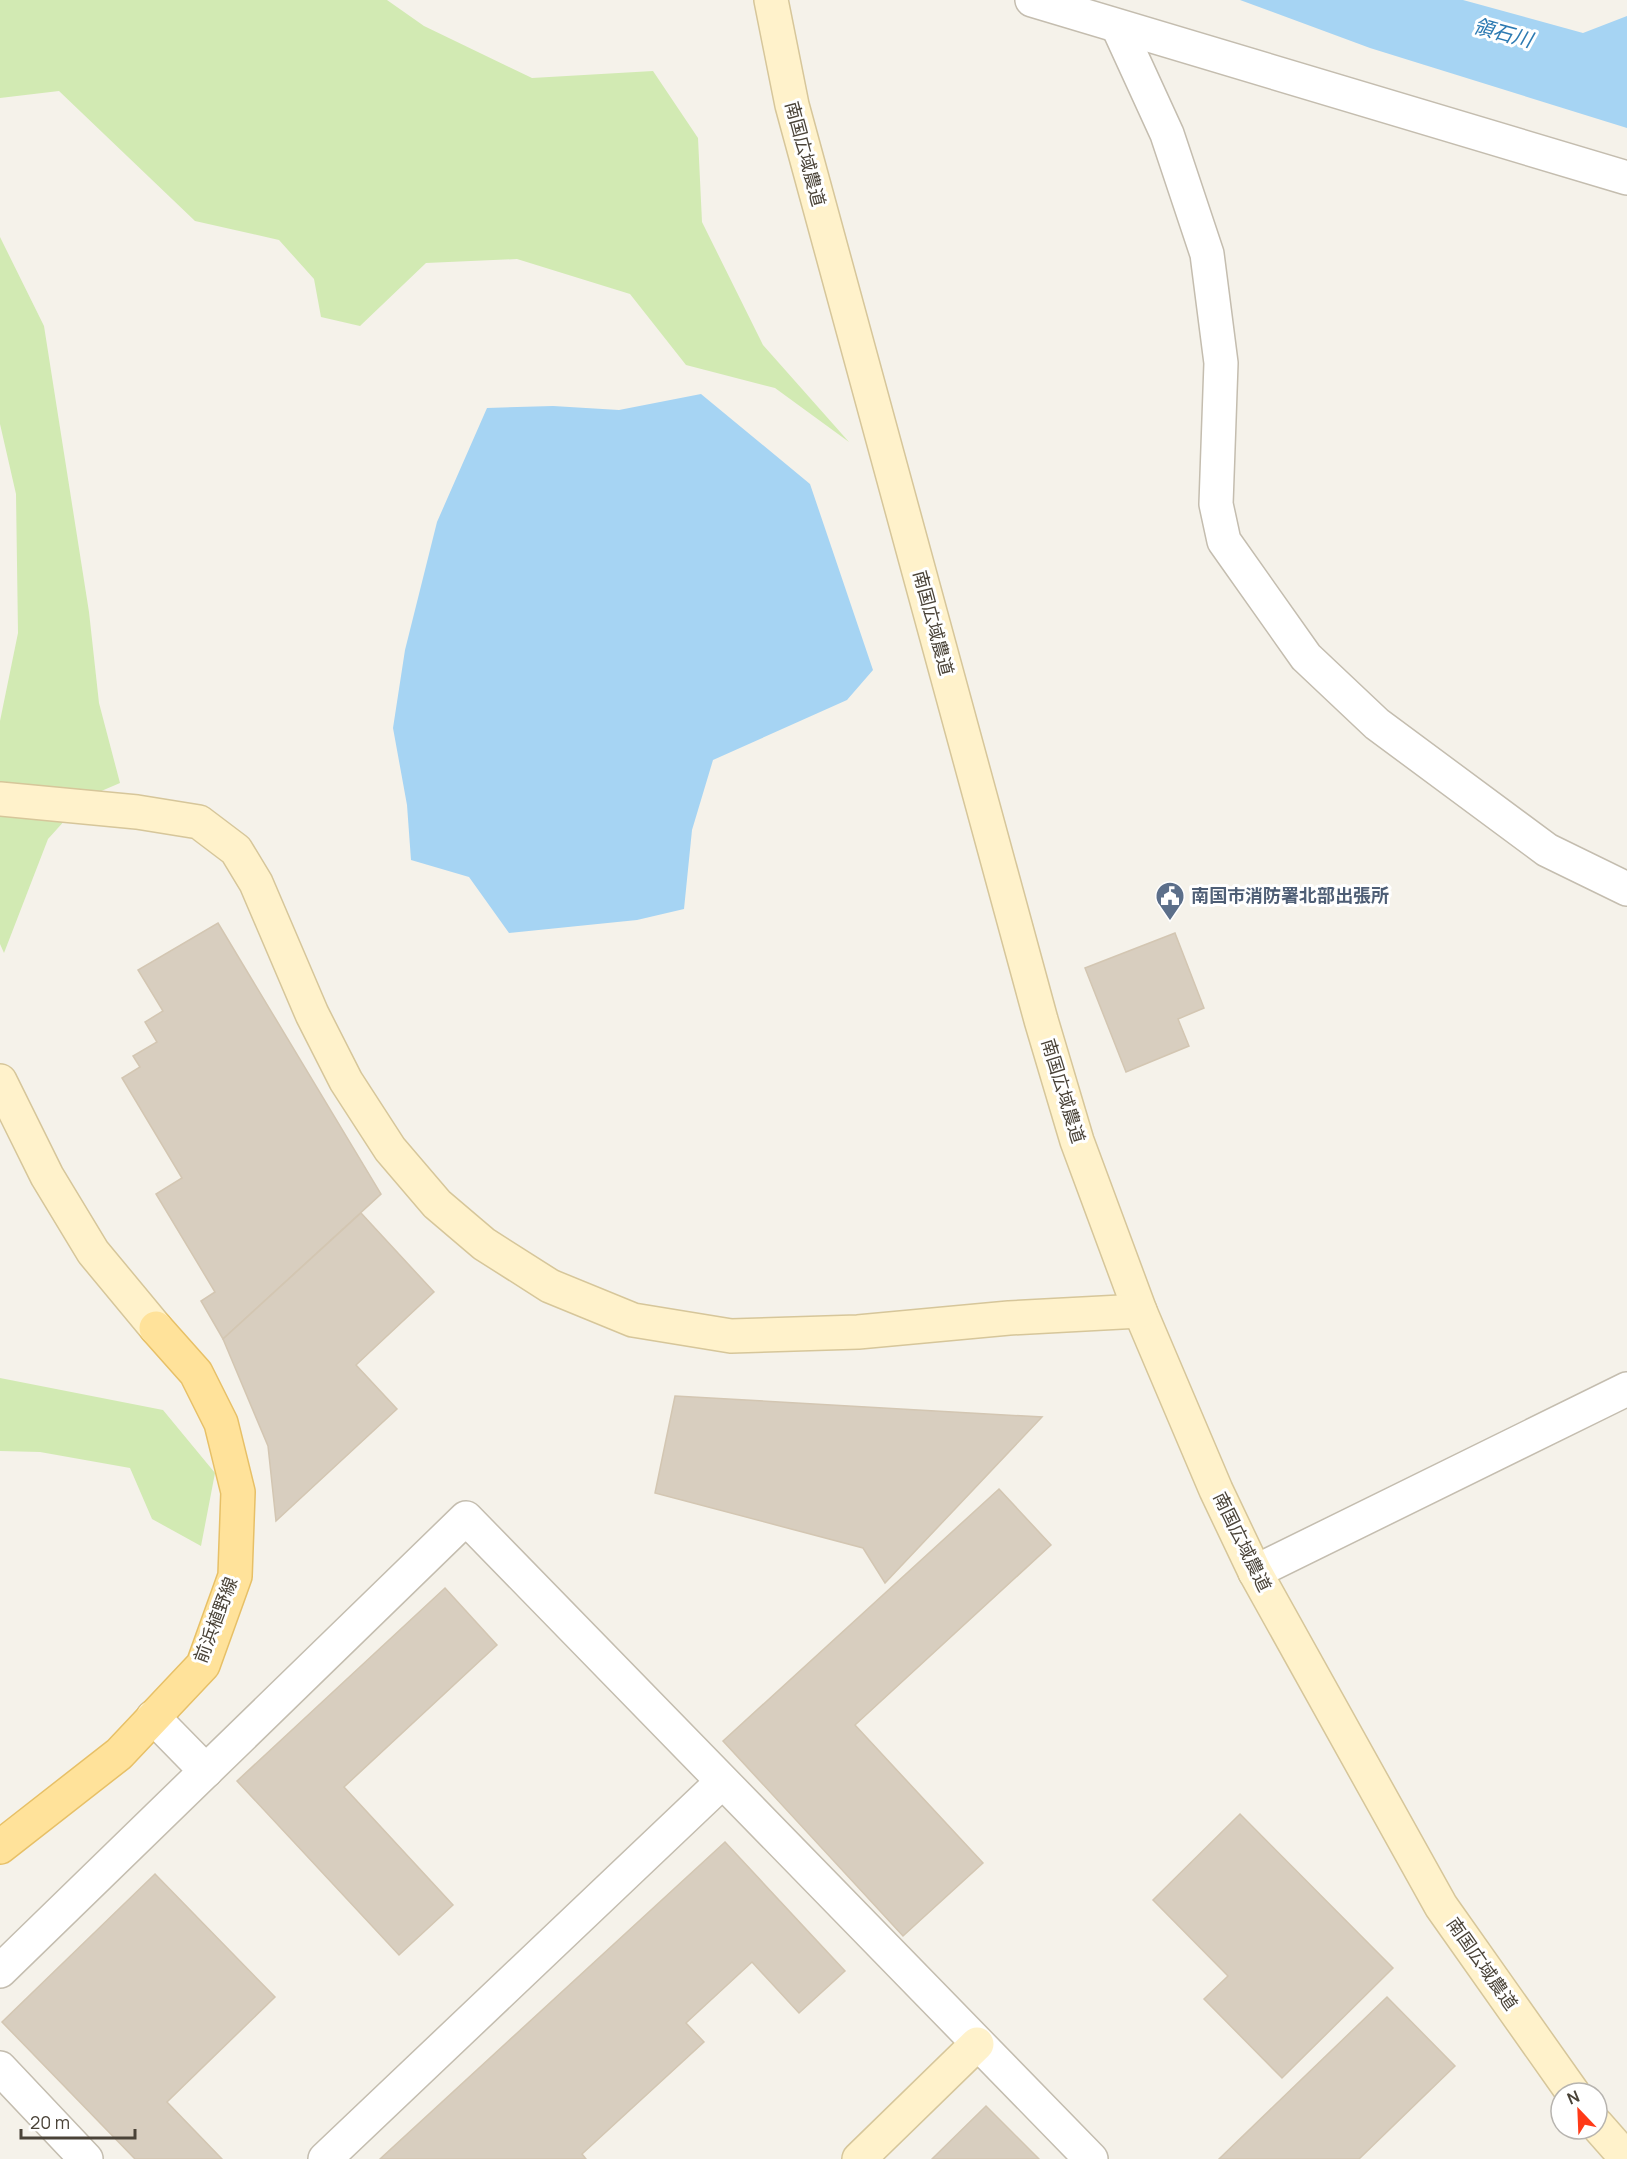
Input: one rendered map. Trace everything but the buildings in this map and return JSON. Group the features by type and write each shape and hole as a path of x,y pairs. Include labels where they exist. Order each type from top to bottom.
{"main road":[{"name":"前浜植野線","path":"0,1847 119,1754 203,1665 235,1576 238,1492 221,1423 196,1373 156,1328"}],"street":[{"name":"南国広域農道","path":"771,0 792,105 1041,1020 1077,1141 1140,1311 1216,1490 1255,1572 1441,1906 1565,2081"},
{"path":"1032,0 1627,178"},
{"path":"1118,27 1167,134 1207,254 1221,363 1216,504 1224,541 1306,657 1377,723 1547,850 1627,889"},
{"path":"0,799 137,812 199,822 236,850 256,883 312,1014 341,1072 390,1149 437,1204 484,1244 550,1286 633,1320 730,1336 858,1332 1009,1318 1140,1311"},
{"path":"0,1081 46,1176 93,1252 156,1328"},
{"path":"1255,1572 1627,1389"},
{"path":"0,1971 466,1518 1091,2159"},
{"path":"153,1718 206,1771"},
{"path":"325,2159 722,1782"},
{"path":"859,2159 977,2044"},
{"path":"0,2068 86,2159"},
{"path":"1609,2139 1627,2159"}],"green space":[{"path":"0,0 387,0 424,26 532,78 653,71 698,138 702,222 763,345 849,442 775,388 686,365 630,294 517,259 426,263 360,326 321,317 314,279 279,240 195,221 59,91 0,98"},
{"path":"0,237 44,326 89,612 99,703 120,783 85,798 48,839 4,953 0,944 0,721 18,633 16,494 0,424"},
{"path":"0,1378 163,1410 215,1473 201,1546 152,1519 130,1468 40,1452 0,1451"}],"water":[{"name":"領石川","path":"1240,0 1463,0 1583,33 1627,16 1627,128 1370,48"},
{"path":"701,394 810,484 873,670 847,700 713,760 692,830 684,909 637,920 509,933 469,877 411,860 407,805 393,728 405,650 437,522 487,408 553,406 619,410"}],"place":[{"name":"南国市消防署北部出張所","path":"1170,922"}]}
